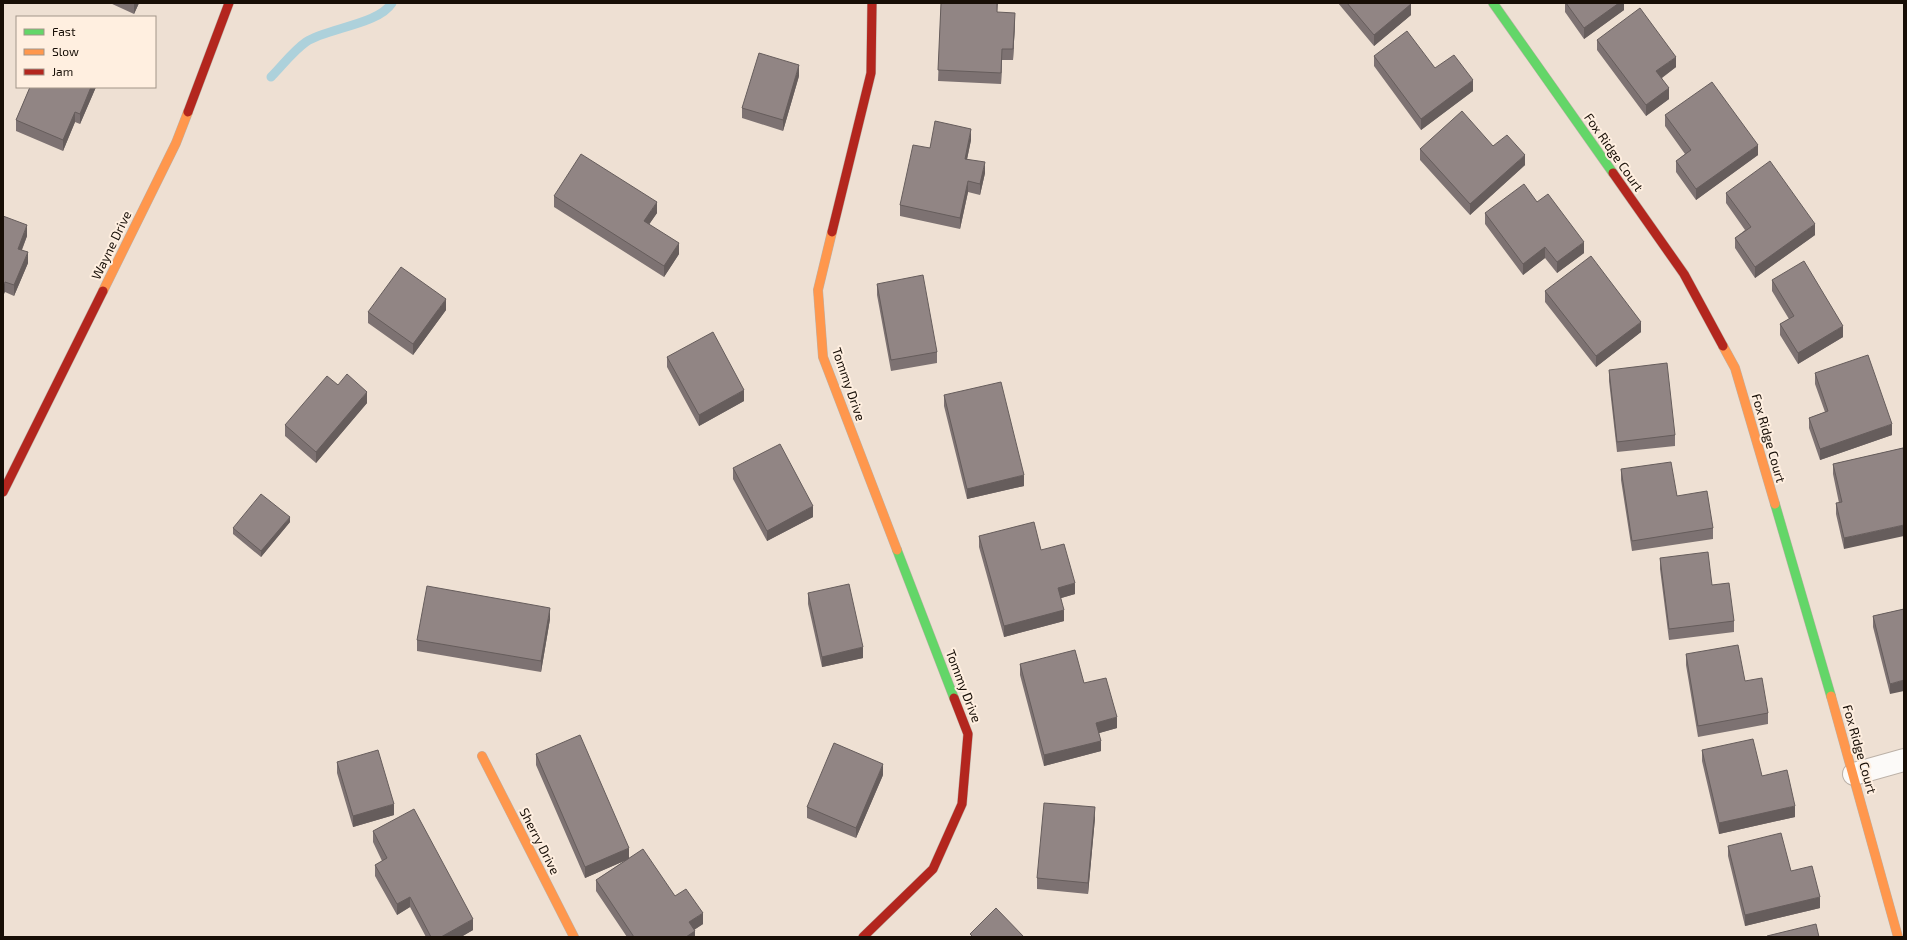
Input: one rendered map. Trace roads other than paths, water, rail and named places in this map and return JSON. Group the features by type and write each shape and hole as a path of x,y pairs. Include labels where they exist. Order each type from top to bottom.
{"street":[{"name":"Wayne Drive","path":"3,492 176,144 229,3"},
{"name":"Tommy Drive","path":"863,937 933,869 962,804 968,734 823,357 818,290 871,73 872,3"},
{"name":"Fox Ridge Court","path":"1493,3 1684,274 1735,368 1854,774 1898,937"},
{"name":"Sherry Drive","path":"482,756 574,937"},
{"path":"1854,774 1904,760"}],"waterway":[{"path":"271,77 292,54 306,42 326,33 364,21 385,10 392,3"}]}
